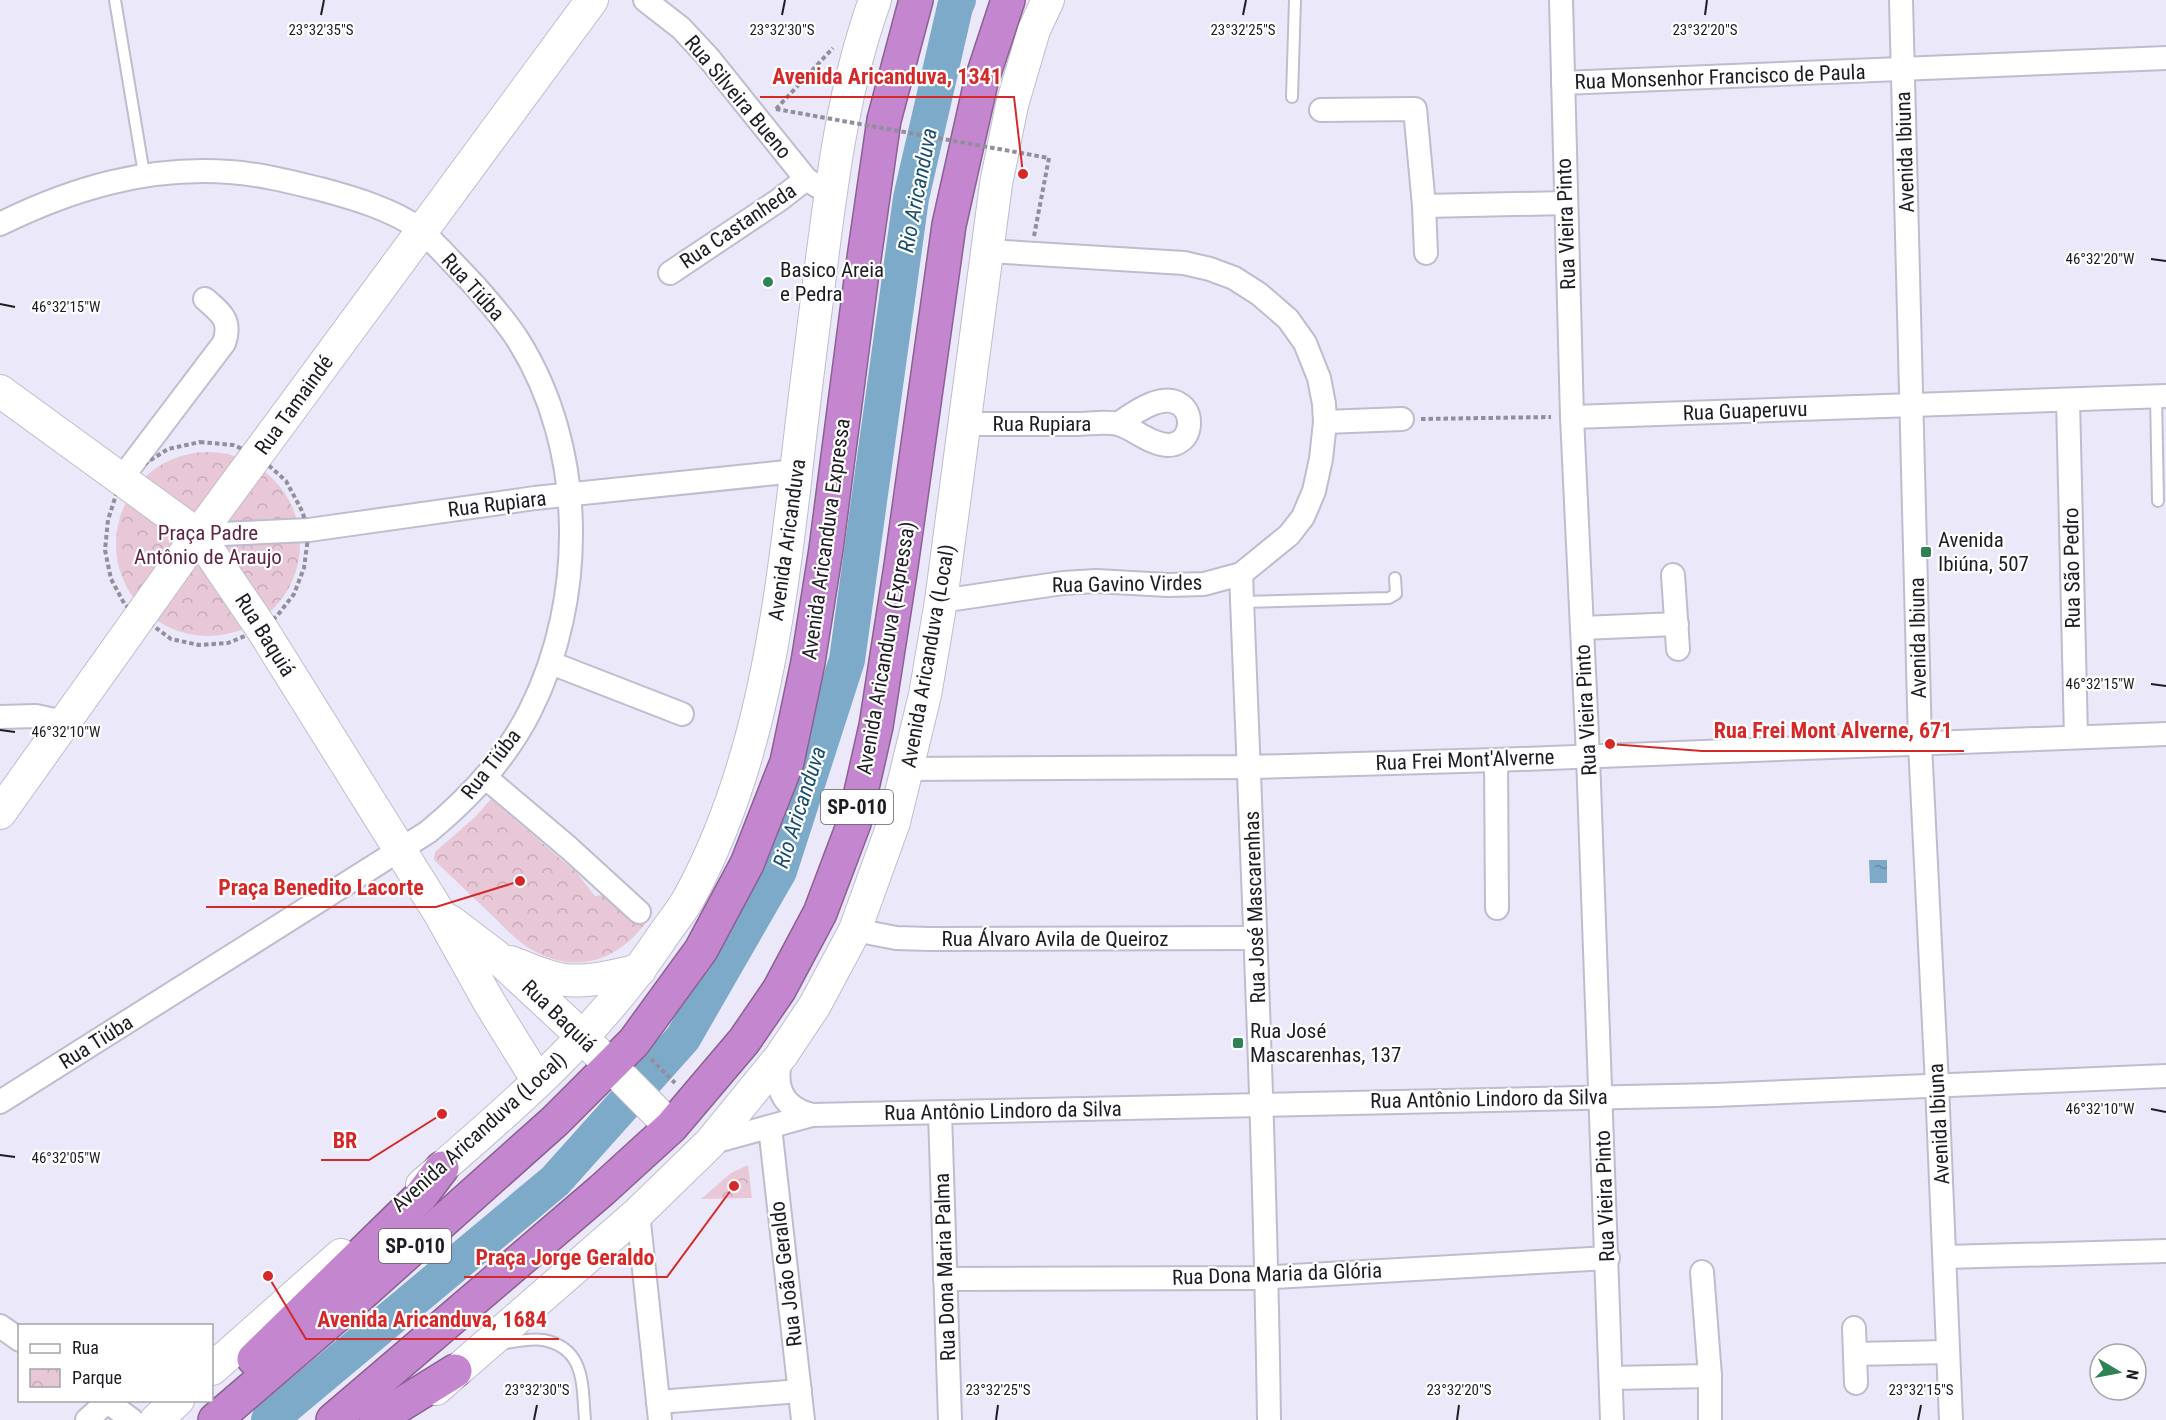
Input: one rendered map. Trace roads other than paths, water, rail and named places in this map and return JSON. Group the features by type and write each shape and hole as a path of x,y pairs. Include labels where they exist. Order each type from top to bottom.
{"highway":[{"name":"Avenida Aricanduva Expressa","path":"615,1070 640,1048 702,950 747,864 787,762 808,662 826,549 884,120 916,0"},
{"name":"Avenida Aricanduva (Expressa)","path":"333,1420 602,1190 667,1123 744,1041 779,990 820,913 854,823 876,726 902,566 949,225 981,82 1008,0"},
{"name":"SP-010","path":"215,1420 615,1070"},
{"path":"200,1420 228,1384 420,1197 442,1168"},
{"path":"376,1420 455,1371"}],"main road":[{"name":"Rua Tamaindé","path":"0,813 198,535 592,0"},
{"name":"Avenida Aricanduva","path":"584,1038 640,970 689,898 716,843 742,773 757,720 784,577 796,471 818,187 847,103 863,32 875,0"},
{"name":"Avenida Aricanduva (Local)","path":"402,1420 455,1371 638,1213 710,1143 781,1056 815,1005 855,930 894,822 925,695 966,424 996,184 1012,105 1034,30 1048,0"},
{"name":"Rua Baquiá","path":"0,391 198,535 262,629 440,914 489,1002 538,1081"},
{"name":"Rua Baquiá","path":"440,914 496,956 584,1038 667,1123"},
{"path":"496,956 552,978 570,980 598,979 640,970"},
{"name":"Avenida Aricanduva (Local)","path":"213,1368 256,1328 442,1168 584,1038"},
{"path":"156,1420 177,1402"}],"street":[{"name":"Rua Silveira Bueno","path":"645,0 681,28 708,57 818,187"},
{"name":"Rua Vieira Pinto","path":"1561,0 1572,417 1602,1096 1612,1420"},
{"name":"Avenida Ibiuna","path":"1901,0 1920,744 1951,1420"},
{"name":"Rua Monsenhor Francisco de Paula","path":"1563,83 2166,58"},
{"path":"1321,110 1415,109 1426,253"},
{"name":"Rua Tiúba","path":"0,224 30,210 109,181 144,174 231,172 292,182 375,206 422,230 492,305 518,339 534,369 550,408 566,465 571,520 568,585 562,620 550,663 530,712 508,748 455,810 428,832 399,851 0,1102"},
{"name":"Rua Castanheda","path":"670,273 779,200 818,187"},
{"path":"1424,206 1566,203"},
{"name":"Rua Gavino Virdes","path":"941,601 1063,583 1096,581 1168,585 1204,584 1241,574 1289,535 1303,517 1314,490 1322,459 1325,422 1319,378 1305,343 1288,319 1260,294 1234,278 1184,263 988,251"},
{"path":"121,479 224,343 228,333 227,323 218,310 205,299"},
{"name":"Rua Guaperuvu","path":"1572,417 2161,396"},
{"name":"Rua São Pedro","path":"2068,400 2076,737"},
{"path":"1325,422 1402,419"},
{"name":"Rua Rupiara","path":"966,424 1118,424"},
{"name":"Rua Rupiara","path":"198,535 309,530 534,498 796,471"},
{"name":"Rua José Mascarenhas","path":"1241,574 1250,767 1267,1277 1269,1420"},
{"path":"1673,575 1678,649"},
{"path":"1582,628 1677,624"},
{"path":"550,663 682,714"},
{"path":"0,717 36,716 64,722"},
{"name":"Rua Frei Mont'Alverne","path":"908,769 1250,767 1496,760 2166,734"},
{"path":"1496,760 1497,908"},
{"path":"485,777 569,848 639,912"},
{"name":"Rua Álvaro Avila de Queiroz","path":"855,930 896,938 930,939 1255,938"},
{"path":"781,1056 777,1082 781,1092 794,1109 812,1115"},
{"name":"Rua Antônio Lindoro da Silva","path":"710,1143 812,1115 1715,1095 2166,1076"},
{"name":"Rua Dona Maria Palma","path":"940,1113 950,1420"},
{"name":"Rua João Geraldo","path":"770,1127 803,1420"},
{"path":"638,1213 659,1411 800,1390"},
{"path":"1945,1257 2166,1251"},
{"name":"Rua Dona Maria da Glória","path":"945,1279 1267,1277 1608,1258"},
{"path":"1702,1272 1710,1376 1710,1420"},
{"path":"0,1326 18,1339"},
{"path":"1854,1328 1856,1383"},
{"path":"1855,1354 1948,1352"},
{"path":"1611,1378 1710,1376"},
{"path":"87,1420 105,1402"},
{"path":"107,1402 132,1420"}],"lane":[{"path":"115,0 144,174"},
{"path":"1292,97 1295,0"},
{"path":"2158,501 2161,396"},
{"path":"1242,602 1389,598 1396,594 1395,578"},
{"path":"485,1345 542,1340 567,1351 578,1361 585,1420"}],"water":[{"path":"1869,860 1887,860 1887,883 1870,883"}],"waterway":[{"name":"Rio Aricanduva","path":"269,1420 555,1181 683,1038 779,871 847,660 911,198 958,0"}],"place":[{"name":"Avenida Aricanduva, 1341","path":"1023,174"},
{"name":"Basico Areia e Pedra","path":"768,282"},
{"name":"Avenida Ibiúna, 507","path":"1926,552"},
{"name":"Rua Frei Mont Alverne, 671","path":"1610,744"},
{"name":"Praça Benedito Lacorte","path":"520,881"},
{"name":"Rua José Mascarenhas, 137","path":"1238,1043"},
{"name":"BR","path":"442,1114"},
{"name":"Praça Jorge Geraldo","path":"734,1186"},
{"name":"Avenida Aricanduva, 1684","path":"268,1276"}],"park label":[{"name":"Praça Padre Antônio de Araujo","path":"208,545"}]}
